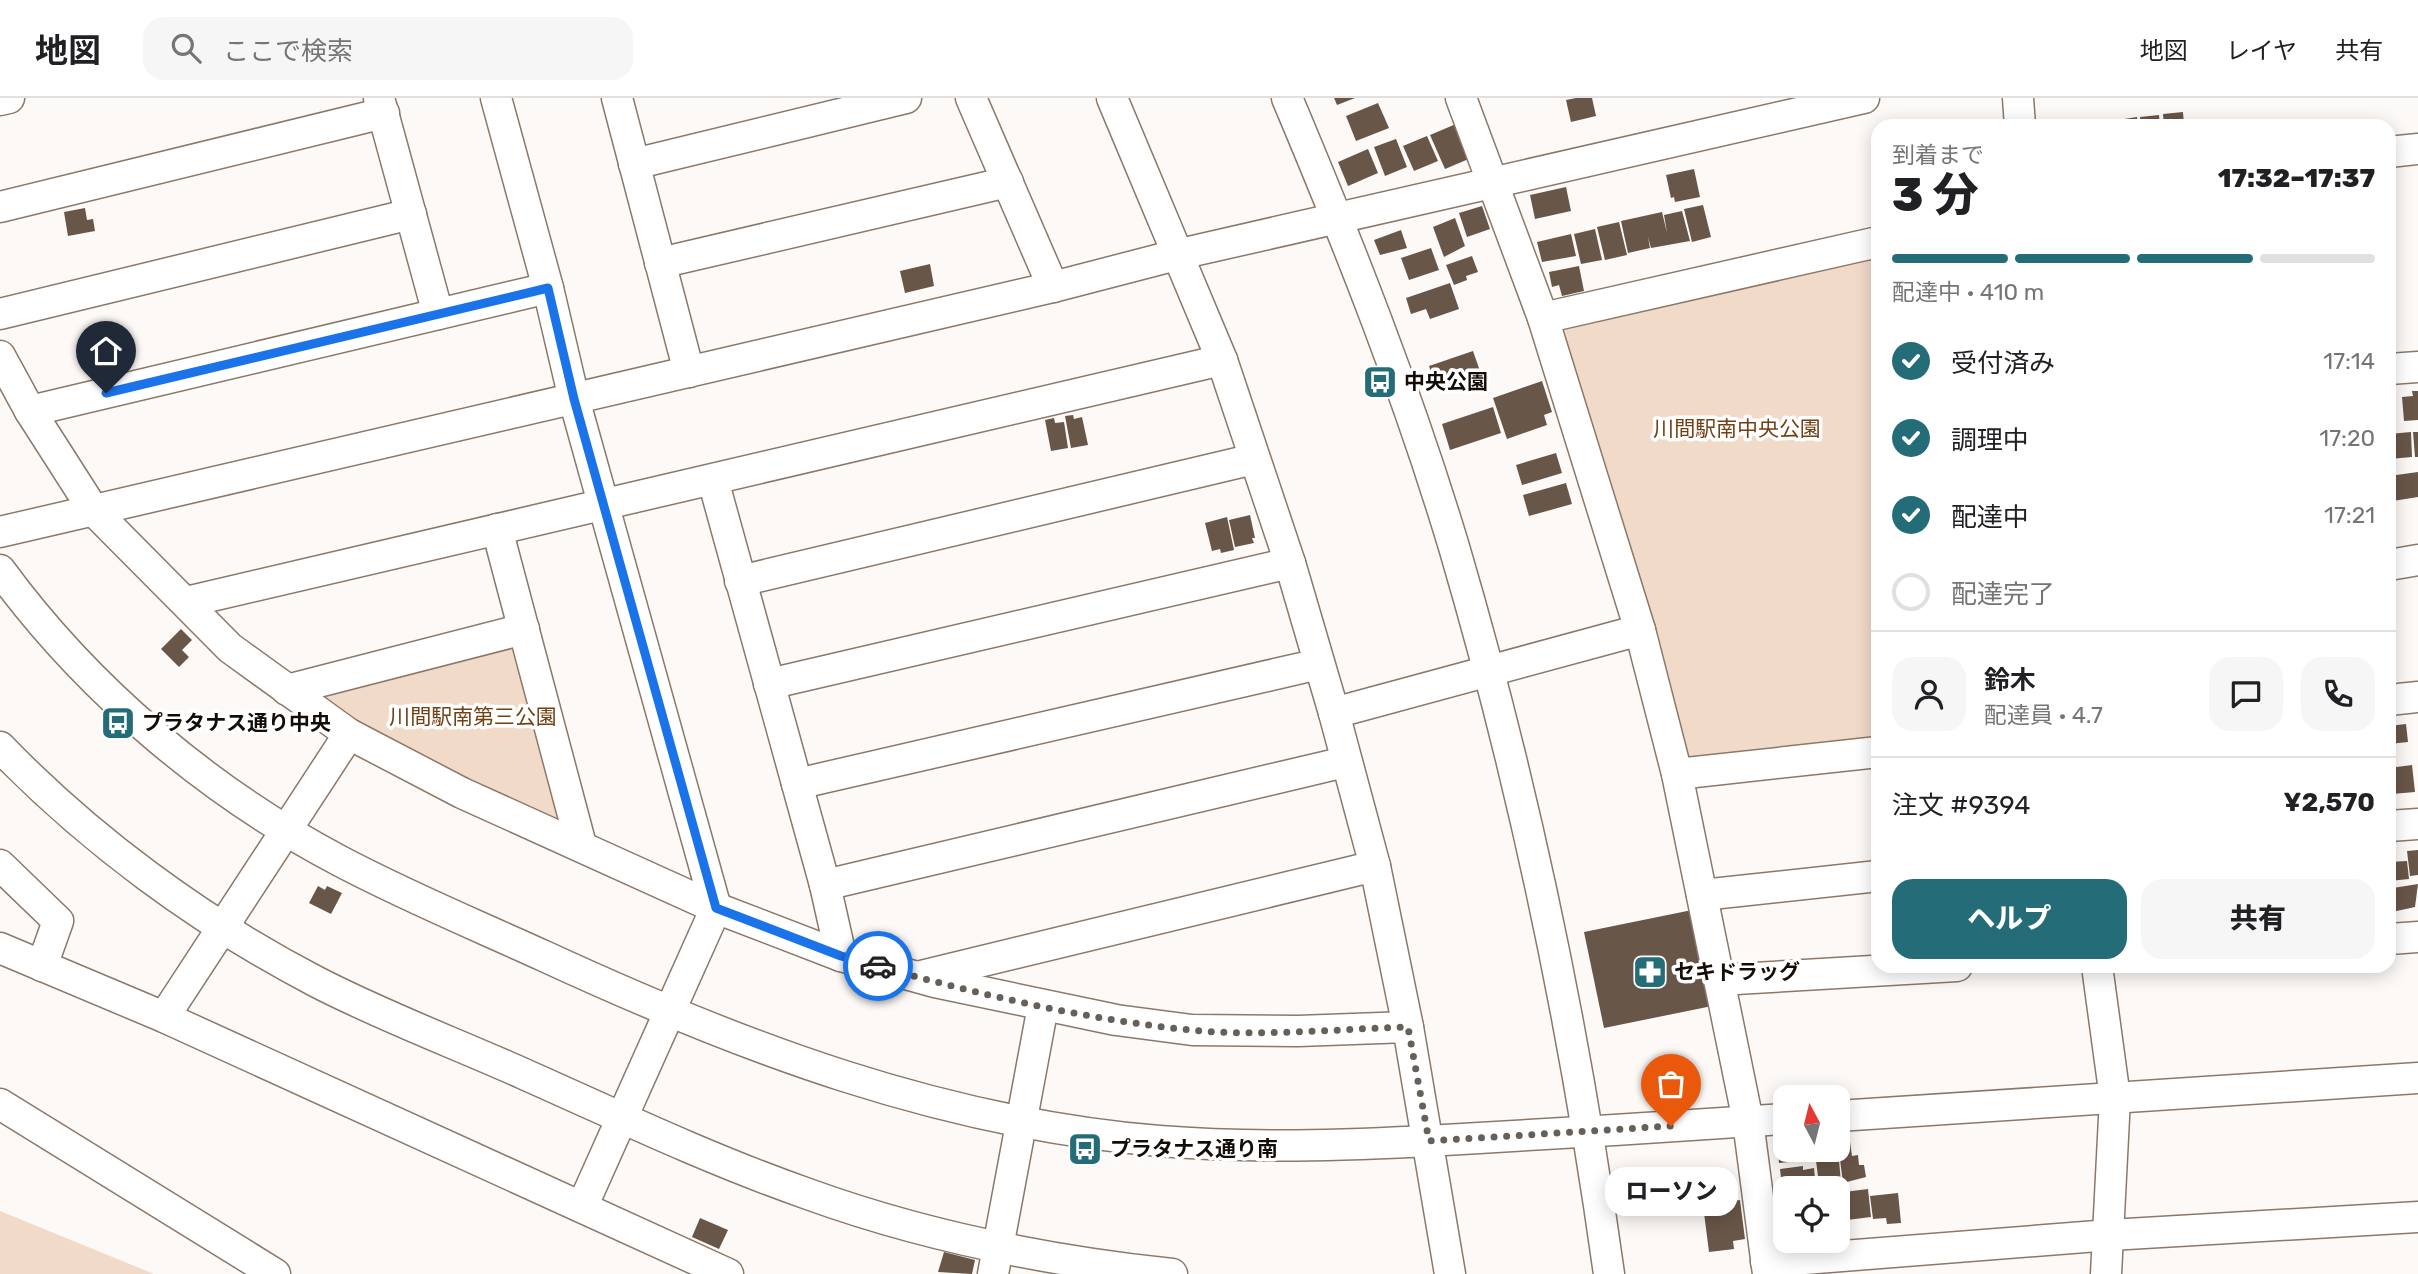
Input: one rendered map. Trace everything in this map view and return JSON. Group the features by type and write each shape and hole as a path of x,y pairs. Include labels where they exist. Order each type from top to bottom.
{"street":[{"path":"0,100 9,98"},
{"path":"496,98 548,288 574,399 716,908 582,1207"},
{"path":"617,98 689,372"},
{"path":"634,164 906,98"},
{"path":"971,98 1053,287"},
{"path":"1112,98 1180,254 1222,360 1290,563 1334,713 1375,866 1429,1141 1450,1274"},
{"path":"1287,98 1338,219 1404,397 1453,545 1488,671 1542,897 1589,1132 1609,1274"},
{"path":"1461,98 1543,318 1640,630 1678,774 1748,1121 1767,1268 2110,1235 2418,1217"},
{"path":"0,532 1053,287 1180,254 1864,98"},
{"path":"2018,98 2020,119"},
{"path":"0,207 381,105 439,314"},
{"path":"2396,151 2418,149"},
{"path":"660,263 1008,182"},
{"path":"0,314 411,214"},
{"path":"1543,318 1871,244"},
{"path":"30,411 548,288"},
{"path":"0,356 30,411 94,511 230,648 349,734 462,793 716,908 841,956 917,977 1043,1006 1192,1030 1298,1031 1408,1027"},
{"path":"186,602 1222,360"},
{"path":"2396,369 2418,367"},
{"path":"740,581 1254,459"},
{"path":"713,480 825,886 841,956"},
{"path":"497,529 581,845"},
{"path":"2396,564 2418,560"},
{"path":"769,684 1290,563"},
{"path":"0,570 98,684 215,782 288,831 338,860 424,901 668,1012 848,1079 915,1099 1020,1123 1143,1139 1241,1146 1358,1146 1773,1120"},
{"path":"287,690 524,629"},
{"path":"1334,713 1640,630"},
{"path":"797,784 1319,664"},
{"path":"2396,699 2418,697"},
{"path":"164,1017 349,734"},
{"path":"2,752 103,841 223,927 315,981 680,1145 810,1195 905,1224 996,1260 1108,1266 1172,1274"},
{"path":"1678,774 1871,753"},
{"path":"825,886 1345,762"},
{"path":"2396,826 2418,824"},
{"path":"0,865 58,921 42,966"},
{"path":"917,977 1375,866"},
{"path":"1702,894 1871,877"},
{"path":"2396,939 2418,937"},
{"path":"0,948 164,1017 728,1274"},
{"path":"1719,980 1871,971"},
{"path":"2098,973 2115,1098 2106,1274"},
{"path":"996,1260 1043,1006"},
{"path":"1850,1115 2418,1078"},
{"path":"0,1104 275,1274"}],"green space":[{"name":"川間駅南中央公園","path":"1871,254 1871,744 1697,763 1682,750 1560,336 1567,322"},
{"name":"川間駅南第三公園","path":"508,646 520,653 561,811 552,822 321,704 324,687"},
{"path":"0,1211 154,1274 0,1274"}],"building":[{"path":"1334,98 1355,98 1337,105"},
{"path":"1592,98 1596,116 1571,122 1566,100"},
{"path":"1378,103 1389,128 1356,141 1346,116"},
{"path":"2183,112 2184,119 2163,119 2163,114"},
{"path":"2159,115 2159,119 2140,119"},
{"path":"1456,124 1471,158 1445,169 1430,135"},
{"path":"1427,136 1438,161 1414,171 1403,146"},
{"path":"1396,139 1407,167 1385,176 1374,147"},
{"path":"1368,149 1378,173 1348,186 1338,162"},
{"path":"1694,169 1700,197 1675,202 1674,197 1671,198 1666,175"},
{"path":"1566,187 1571,211 1535,219 1530,195"},
{"path":"1703,205 1711,237 1692,242 1684,209"},
{"path":"1482,206 1490,229 1467,237 1459,213"},
{"path":"85,208 87,220 93,219 95,231 68,236 64,212"},
{"path":"1682,211 1690,241 1651,248 1648,237 1650,248 1628,253 1621,221 1662,212 1667,233 1664,215"},
{"path":"1455,218 1465,246 1444,257 1433,227"},
{"path":"1619,222 1627,255 1605,260 1597,227"},
{"path":"1595,229 1602,260 1581,264 1574,234"},
{"path":"1401,230 1407,248 1380,255 1374,240"},
{"path":"1571,234 1576,256 1542,262 1537,242"},
{"path":"1431,248 1439,270 1409,280 1401,258"},
{"path":"1472,256 1478,272 1466,276 1467,280 1454,285 1446,265"},
{"path":"930,264 934,286 905,293 900,271"},
{"path":"1579,266 1584,291 1562,296 1559,285 1552,287 1549,272"},
{"path":"1450,283 1459,309 1430,319 1426,309 1411,314 1406,298"},
{"path":"1473,351 1481,374 1437,390 1429,366"},
{"path":"1542,381 1552,412 1544,415 1547,425 1507,439 1493,398"},
{"path":"2412,391 2418,391 2418,420 2404,421 2402,397 2413,396"},
{"path":"1493,407 1501,433 1450,450 1442,424"},
{"path":"1073,415 1074,419 1082,417 1088,445 1071,448 1065,416"},
{"path":"1054,418 1055,423 1064,422 1068,448 1051,451 1045,420"},
{"path":"2411,432 2412,457 2396,458 2396,433"},
{"path":"2413,432 2418,432 2418,457 2415,457"},
{"path":"1556,453 1562,473 1522,485 1516,465"},
{"path":"2418,472 2418,497 2396,501 2396,475"},
{"path":"1566,483 1572,504 1529,516 1523,495"},
{"path":"1250,515 1254,543 1235,547 1229,520"},
{"path":"1227,517 1234,550 1221,553 1220,549 1212,551 1205,523"},
{"path":"181,629 192,640 182,650 189,657 179,667 161,649"},
{"path":"2406,724 2408,742 2396,743 2396,725"},
{"path":"2412,765 2415,792 2396,794 2396,767"},
{"path":"2418,850 2418,875 2410,876 2407,851"},
{"path":"2407,861 2409,879 2396,880 2396,862"},
{"path":"2418,884 2415,907 2396,911 2396,888"},
{"path":"318,886 325,890 327,886 342,893 331,914 309,903"},
{"path":"1697,909 1717,1005 1604,1028 1584,932"},
{"path":"1850,1142 1852,1156 1858,1155 1859,1165 1864,1165 1866,1177 1850,1181 1850,1176 1842,1176 1840,1162 1850,1162"},
{"path":"1816,1162 1839,1162 1840,1176 1818,1176"},
{"path":"1803,1166 1803,1170 1814,1168 1815,1176 1781,1176 1780,1169"},
{"path":"1868,1189 1871,1217 1850,1220 1850,1191"},
{"path":"1898,1193 1901,1223 1887,1224 1886,1218 1873,1219 1870,1196"},
{"path":"1740,1200 1745,1239 1733,1241 1734,1249 1709,1252 1703,1205"},
{"path":"700,1218 728,1230 719,1249 692,1237"},
{"path":"944,1252 975,1260 972,1274 938,1272"}],"way so far":[{"path":"878,966 935,982 1043,1006 1116,1020 1192,1030 1298,1031 1408,1027 1429,1141 1671,1126"}],"place":[{"name":"中央公園","path":"1380,382"},
{"name":"プラタナス通り中央","path":"118,723"},
{"name":"セキドラッグ","path":"1650,972"},
{"name":"ローソン","path":"1671,1126"},
{"name":"プラタナス通り南","path":"1085,1149"}],"route":[{"path":"106,393 548,288 574,399 716,908 841,956 878,966"}]}
